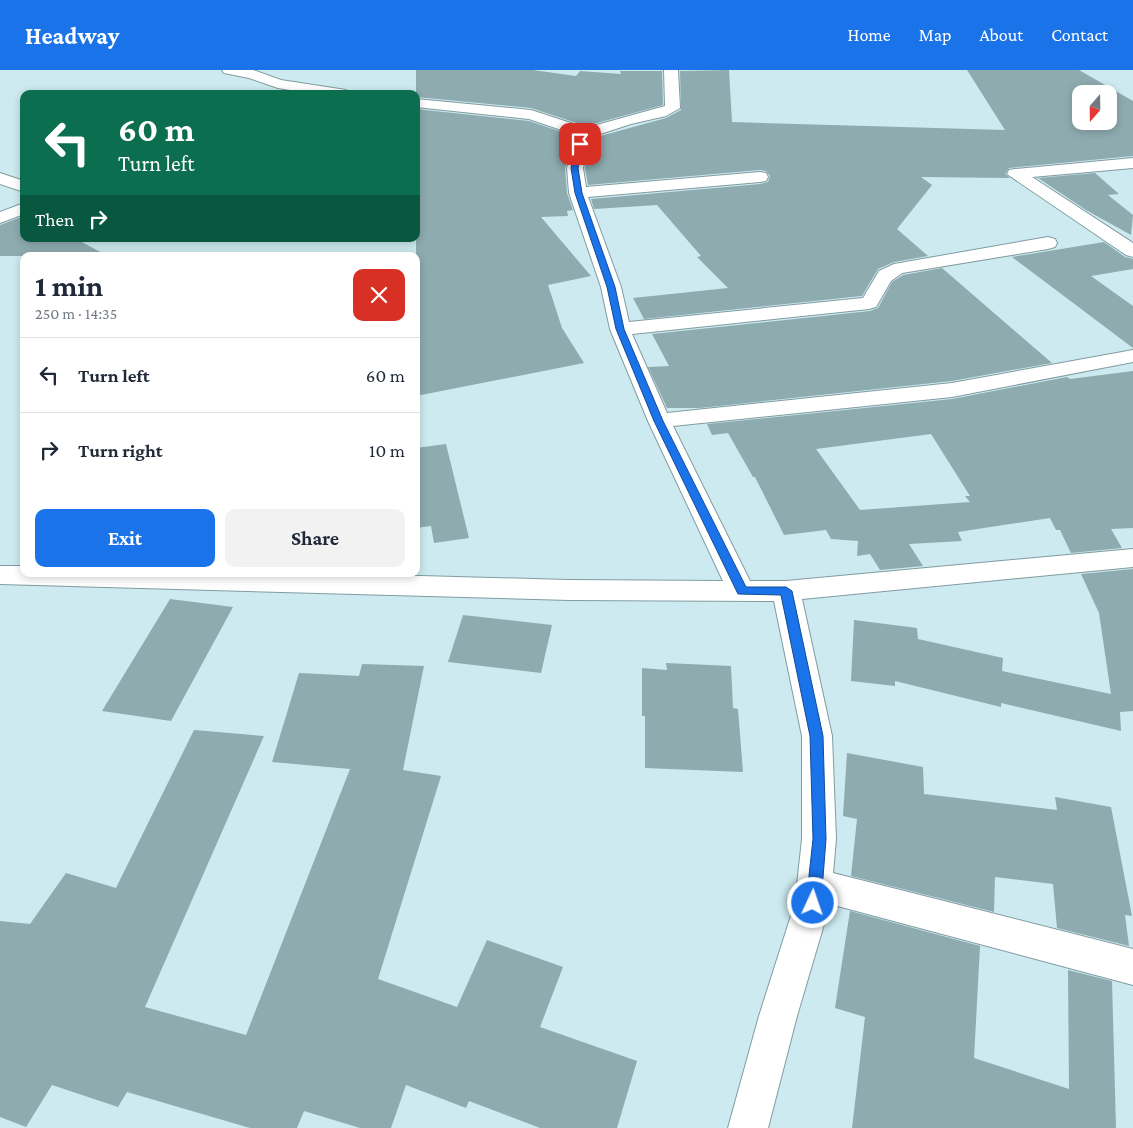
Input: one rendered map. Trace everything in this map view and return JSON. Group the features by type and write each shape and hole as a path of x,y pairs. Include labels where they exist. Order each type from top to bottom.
{"street":[{"path":"229,70 252,74 289,86 318,90"},
{"path":"420,103 531,115 585,133 599,133 619,123 666,112 673,108 671,70"},
{"path":"282,90 289,86"},
{"path":"585,133 574,168 578,193 611,287 620,329 658,421 742,592"},
{"path":"1133,163 1015,174 1133,251"},
{"path":"578,193 760,177"},
{"path":"0,178 20,186"},
{"path":"0,218 20,210"},
{"path":"620,329 869,303 876,297 880,283 888,272 896,269 938,264 1048,242"},
{"path":"658,421 952,390 1133,356"},
{"path":"112,577 569,590 742,592 786,591 1133,558"},
{"path":"0,575 20,575"},
{"path":"748,1128 778,1016 813,903 820,839 817,736 786,591"},
{"path":"814,884 1133,967"}],"building":[{"path":"416,70 533,70 576,76 580,71 621,74 620,71 662,71 663,105 586,126 531,108 420,97 420,90 416,90"},
{"path":"729,70 732,122 1005,130 967,70 1079,70 1105,85 1072,85 1072,130 1118,130 1118,92 1133,101 1133,156 1009,168 1005,174 1010,178 921,177 932,185 897,229 928,256 894,262 878,269 862,296 644,319 633,298 728,288 697,257 701,256 657,205 594,209 591,199 760,184 768,182 770,176 766,171 760,170 588,185 585,168 593,138 666,118 681,110 680,71"},
{"path":"420,109 529,121 574,136 565,168 567,193 573,210 567,211 568,216 541,217 591,276 548,285 562,328 584,363 420,395 420,252 416,252 416,242 420,242"},
{"path":"1095,173 1119,194 1108,195 1133,215 1131,235 1086,210 1038,178"},
{"path":"20,218 20,242 82,242 100,252 20,252 20,256 0,256 0,225"},
{"path":"1104,242 1125,257 1133,259 1133,269 1091,276 1133,306 1133,348 1012,257"},
{"path":"942,268 1052,363 952,381 700,408 667,408 648,367 669,366 652,334 870,311 878,308 892,282 903,275"},
{"path":"1133,371 1133,528 1111,529 1122,548 1071,553 1060,530 1056,530 1050,518 958,532 962,541 909,544 923,566 880,570 870,554 857,556 858,541 831,539 826,530 784,535 755,477 753,477 728,433 712,435 707,424 952,399 1067,377 1070,379","holes":["931,434 970,496 965,496 970,502 860,510 816,449"]},
{"path":"446,444 469,538 434,543 431,526 420,527 420,447"},
{"path":"1133,569 1133,711 1120,712 1121,731 1001,703 1001,707 895,681 895,686 851,681 854,620 917,628 918,639 1003,658 1002,671 1111,694 1099,613 1081,574"},
{"path":"170,599 233,607 171,721 102,711"},
{"path":"463,615 552,625 541,673 448,662"},
{"path":"666,663 731,666 733,708 738,709 743,772 645,768 645,716 642,716 642,668 667,670"},
{"path":"362,664 424,666 403,770 441,776 378,979 457,1007 487,940 563,967 540,1027 637,1061 617,1128 540,1128 469,1101 466,1108 406,1085 391,1128 360,1128 304,1111 297,1128 250,1128 127,1092 118,1107 52,1085 26,1127 0,1117 0,921 30,924 66,873 116,888 194,730 264,736 145,1007 246,1035 350,769 272,762 299,673 359,676"},
{"path":"847,753 923,767 924,794 1057,810 1055,797 1111,807 1132,916 1125,915 1129,946 1057,928 1053,884 995,877 994,912 851,876 857,819 843,816"},
{"path":"850,911 980,946 974,1058 1069,1089 1068,970 1112,981 1116,1128 852,1128 865,1017 835,1008"}],"route":[{"path":"580,144 574,168 578,193 611,287 620,329 658,421 742,592 786,591 817,736 820,839 813,903"}]}
